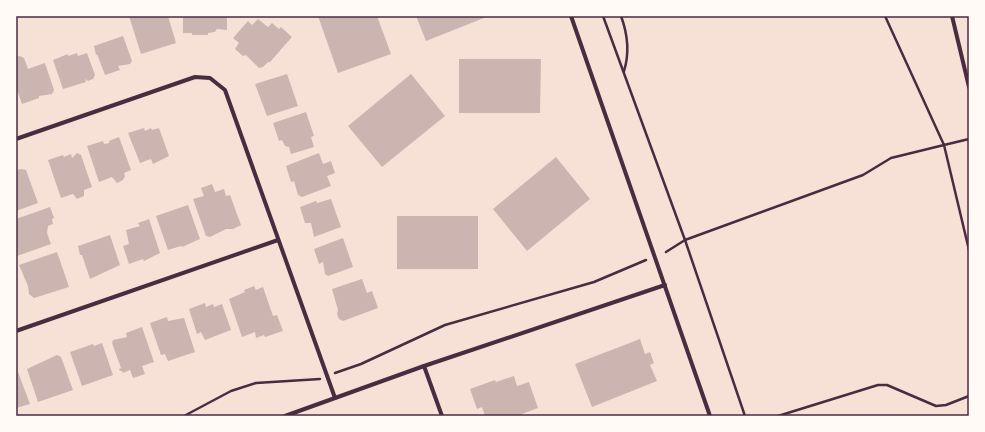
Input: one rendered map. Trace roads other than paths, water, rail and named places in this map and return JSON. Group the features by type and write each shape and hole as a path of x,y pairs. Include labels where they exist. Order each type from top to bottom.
{"street":[{"path":"571,16 710,416"},
{"path":"952,16 969,87"},
{"path":"16,140 196,77 210,78 225,90 335,398"},
{"path":"16,331 278,240"},
{"path":"285,416 424,366 665,285"},
{"path":"424,366 442,416"}]}
